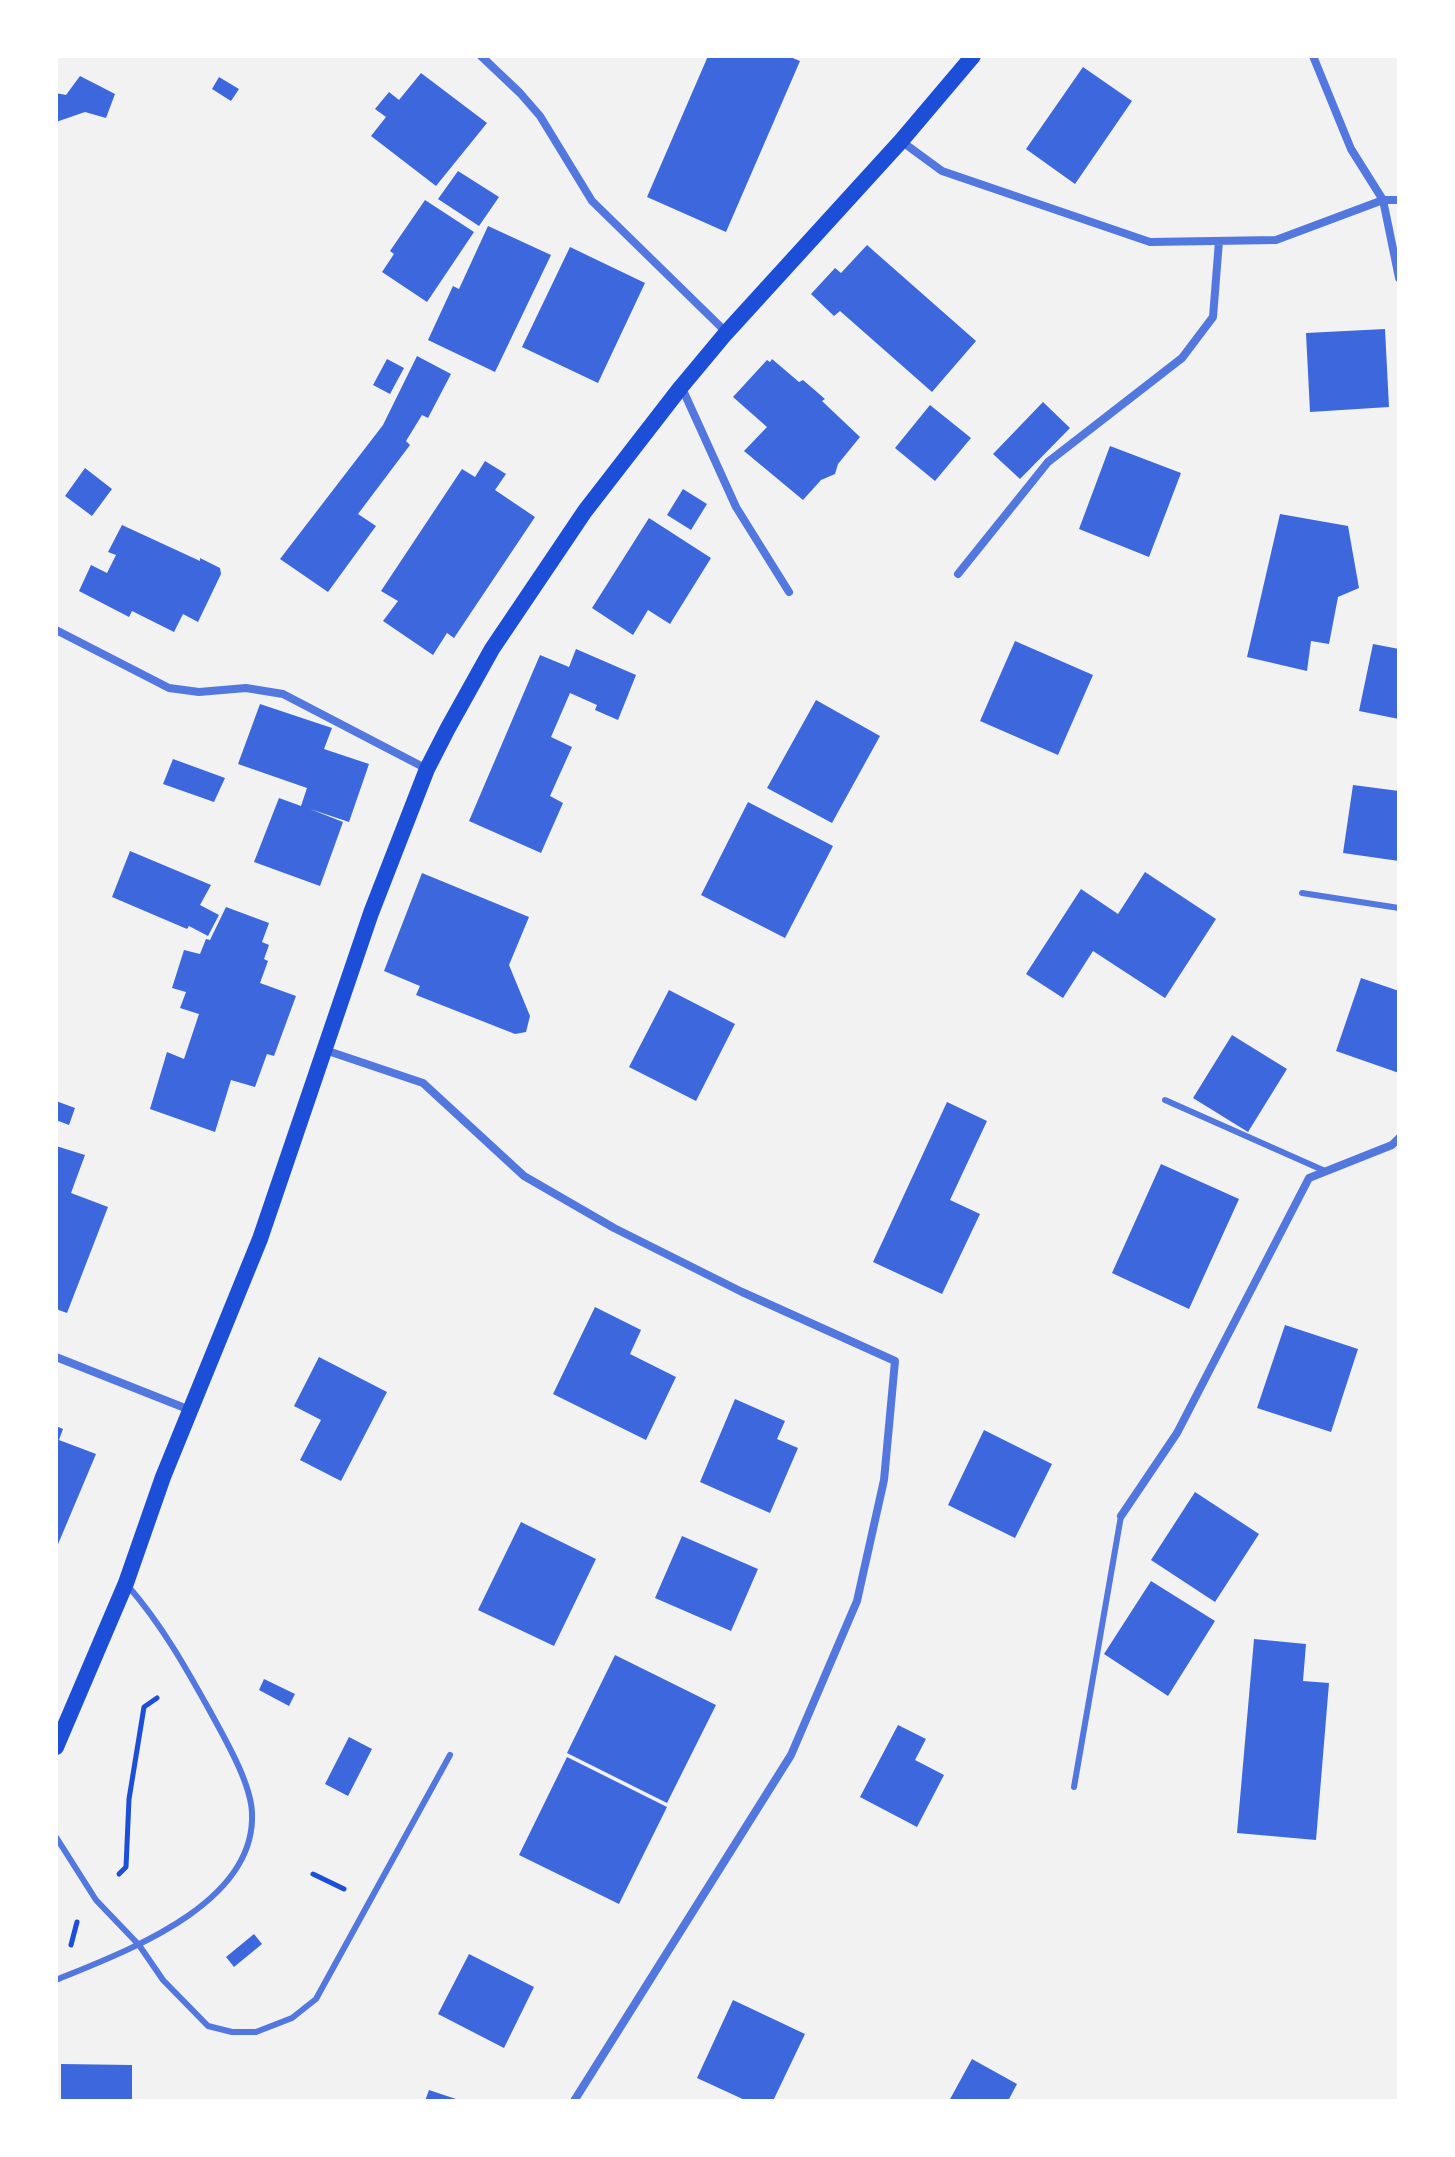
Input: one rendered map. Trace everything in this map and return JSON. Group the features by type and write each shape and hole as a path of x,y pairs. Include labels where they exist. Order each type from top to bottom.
{"main road":[{"path":"56,1747 126,1583 190,1410 260,1239 371,913 427,769 492,649 585,511 681,387 973,56"}],"street":[{"path":"481,56 540,116 592,201 726,333"},
{"path":"1313,56 1351,149 1383,200 1399,278"},
{"path":"901,141 942,171 1150,242 1276,240 1383,200 1399,200"},
{"path":"958,574 1048,462 1182,358 1213,317 1219,241"},
{"path":"681,387 736,507 789,592"},
{"path":"56,630 169,688 199,692 246,688 283,694 427,769"},
{"path":"325,1050 423,1083 524,1176 614,1228 742,1292 895,1361 884,1480 857,1601 791,1755 574,2101"},
{"path":"1121,1516 1177,1433 1309,1178 1392,1145 1399,1138"},
{"path":"56,1357 190,1410"}],"lane":[{"path":"1302,893 1399,908"},
{"path":"1165,1100 1325,1171"},
{"path":"1074,1787 1121,1516"},
{"path":"56,1980 139,1945 183,1918 224,1885 240,1863 250,1834 252,1813 248,1792 222,1734 174,1647 126,1583"},
{"path":"56,1837 96,1900 139,1945 163,1980 208,2026 232,2032 256,2032 292,2018 316,1999 450,1755"}],"path":[{"path":"119,1874 126,1867 129,1799 144,1707 157,1698"},
{"path":"313,1874 346,1889"},
{"path":"68,1954 77,1922"}],"building":[{"path":"708,56 788,56 800,61 726,232 647,197"},
{"path":"1083,67 1132,101 1075,184 1026,149"},
{"path":"421,73 487,123 436,186 371,136 386,117 375,109 389,92 399,100"},
{"path":"80,76 115,94 106,118 85,112 56,122 56,93 66,95"},
{"path":"219,77 239,89 231,101 212,89"},
{"path":"458,171 499,197 479,226 438,199"},
{"path":"425,200 474,232 427,302 382,272 394,254 390,251"},
{"path":"488,226 551,255 495,372 428,340 453,286 459,289"},
{"path":"867,245 976,341 932,392 840,311 834,316 811,294 835,268 841,273"},
{"path":"570,247 645,283 598,383 522,347"},
{"path":"1385,329 1389,407 1310,412 1306,333"},
{"path":"417,356 451,374 428,418 422,415 406,441 410,445 358,514 376,526 328,592 280,559 383,425"},
{"path":"387,359 404,368 390,394 373,385"},
{"path":"772,359 825,399 822,401 860,437 838,464 835,474 821,480 803,500 744,451 767,427 733,397 767,360 770,362"},
{"path":"1043,402 1070,428 1020,479 993,454"},
{"path":"930,405 971,438 935,481 895,448"},
{"path":"1110,446 1181,473 1149,557 1079,529"},
{"path":"485,461 506,474 495,490 535,517 454,638 447,633 433,655 383,621 398,601 381,591 462,469 475,477"},
{"path":"85,468 112,489 92,516 65,496"},
{"path":"683,489 707,504 691,530 667,515"},
{"path":"1280,514 1348,526 1359,588 1338,597 1329,644 1311,641 1307,671 1247,657"},
{"path":"649,518 711,558 670,624 648,610 633,635 592,608"},
{"path":"122,525 220,568 221,574 198,622 183,614 174,632 132,611 129,617 79,591 91,565 107,573 116,555 108,552"},
{"path":"1015,641 1093,675 1058,755 980,721"},
{"path":"1373,644 1399,649 1399,719 1359,711"},
{"path":"576,649 636,675 618,720 595,710 597,705 570,693 551,737 572,747 550,796 563,803 541,853 469,821 540,655 569,667"},
{"path":"816,700 880,736 832,823 767,788"},
{"path":"260,704 332,728 324,749 369,764 349,822 310,809 343,822 320,886 254,862 279,798 301,806 307,788 238,764"},
{"path":"173,759 225,778 214,802 163,784"},
{"path":"1353,785 1399,791 1399,861 1343,853"},
{"path":"748,802 833,846 785,938 701,895"},
{"path":"130,851 211,885 200,905 219,915 208,936 112,897"},
{"path":"1145,872 1216,919 1165,998 1093,951 1063,998 1026,974 1081,889 1118,914"},
{"path":"422,873 529,917 509,965 530,1016 526,1032 515,1034 416,995 420,986 384,971"},
{"path":"226,907 269,923 262,942 269,945 264,959 268,961 260,983 296,996 274,1056 267,1054 255,1087 231,1080 215,1132 150,1109 167,1052 184,1059 199,1014 180,1008 186,992 172,988 184,950 200,954"},
{"path":"1361,978 1399,991 1399,1073 1336,1051"},
{"path":"669,990 735,1024 696,1101 629,1067"},
{"path":"1232,1035 1287,1069 1248,1132 1193,1098"},
{"path":"56,1101 75,1108 69,1125 56,1120"},
{"path":"947,1102 987,1121 950,1200 980,1214 942,1294 873,1262"},
{"path":"56,1146 85,1155 71,1193 108,1207 67,1313 56,1309"},
{"path":"1161,1164 1239,1199 1189,1309 1112,1273"},
{"path":"595,1307 641,1330 630,1354 676,1377 646,1440 553,1394"},
{"path":"1285,1325 1358,1349 1331,1432 1257,1408"},
{"path":"319,1357 387,1392 341,1481 300,1460 321,1420 294,1406"},
{"path":"735,1399 785,1421 777,1439 798,1448 770,1513 700,1482"},
{"path":"56,1426 63,1429 59,1440 96,1454 56,1549"},
{"path":"984,1430 1052,1464 1015,1538 948,1505"},
{"path":"1195,1492 1259,1534 1215,1602 1151,1560"},
{"path":"521,1522 596,1559 554,1646 478,1610"},
{"path":"682,1536 758,1569 731,1631 655,1598"},
{"path":"1151,1581 1215,1621 1168,1696 1104,1654"},
{"path":"1254,1639 1306,1644 1303,1681 1329,1683 1316,1840 1237,1833"},
{"path":"615,1655 716,1705 667,1803 567,1753"},
{"path":"264,1679 295,1694 289,1706 259,1690"},
{"path":"898,1725 926,1739 915,1760 944,1775 917,1827 860,1797"},
{"path":"349,1737 372,1749 348,1796 325,1784"},
{"path":"567,1757 667,1807 619,1904 519,1855"},
{"path":"254,1934 262,1944 234,1967 226,1957"},
{"path":"469,1954 534,1987 504,2048 438,2014"},
{"path":"733,2000 805,2034 773,2101 747,2101 697,2078"},
{"path":"972,2059 1017,2084 1008,2101 949,2101"},
{"path":"61,2064 132,2065 132,2101 61,2101"},
{"path":"429,2090 459,2100 459,2101 425,2101"}]}
